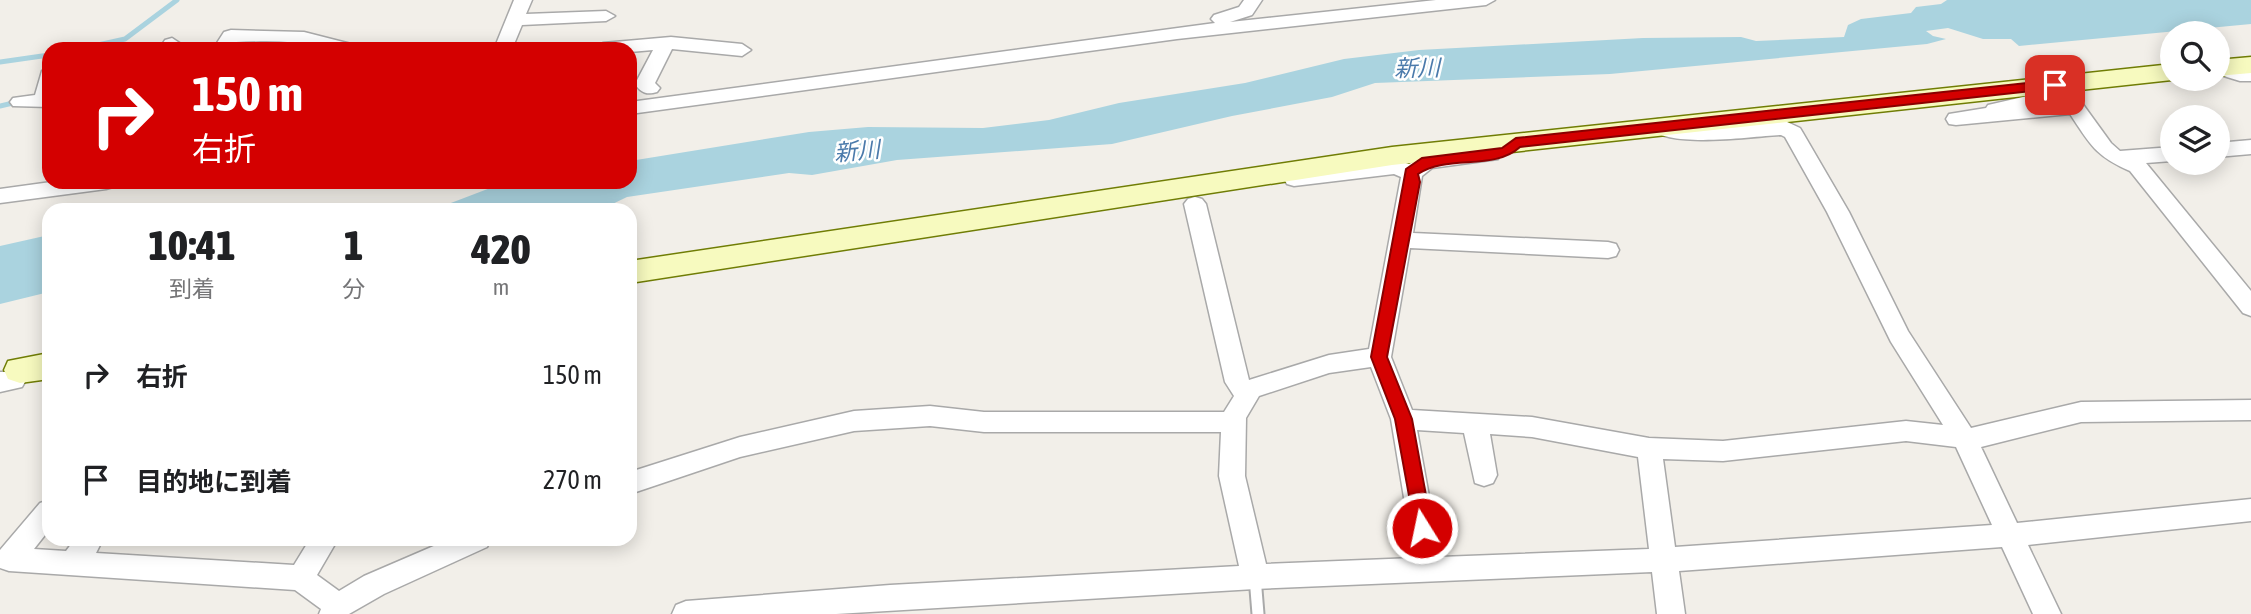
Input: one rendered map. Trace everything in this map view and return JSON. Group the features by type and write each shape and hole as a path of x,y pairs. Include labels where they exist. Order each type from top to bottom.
{"street":[{"path":"506,42 523,0"},
{"path":"1177,33 1192,26 1235,16 1246,11 1253,0"},
{"path":"637,107 1177,33 1486,0"},
{"path":"515,20 607,16"},
{"path":"227,42 231,36 313,38 319,42"},
{"path":"637,46 666,43 742,50"},
{"path":"650,88 645,84 666,43"},
{"path":"2230,67 2251,65"},
{"path":"2230,72 2251,75"},
{"path":"637,271 1392,156 2160,73"},
{"path":"1995,113 1995,108 2055,96 2055,85"},
{"path":"20,102 42,101"},
{"path":"1956,119 2075,107 2104,148 2113,156 2123,158 2160,155"},
{"path":"1658,126 1680,134 1785,128 1793,133 1838,212 1899,336 1964,438 2047,614"},
{"path":"1411,173 1427,162 1506,152 1516,143"},
{"path":"2230,148 2251,146"},
{"path":"2123,158 2137,166 2251,307"},
{"path":"1275,172 1288,180 1396,167 1411,173"},
{"path":"1411,173 1412,182 1379,357 1403,419 1429,570"},
{"path":"8,195 42,184"},
{"path":"8,195 53,189"},
{"path":"1195,204 1237,382 1247,395"},
{"path":"1401,240 1608,250"},
{"path":"1255,577 1232,476 1234,417 1251,389 1329,364 1379,357"},
{"path":"1403,419 1532,427 1649,448 1723,451 1906,432 1975,439 2081,412 2251,411"},
{"path":"637,481 740,447 854,421 930,416 984,422 1234,422"},
{"path":"1475,422 1484,475"},
{"path":"1649,448 1671,614"},
{"path":"686,614 890,597 1255,577 1665,560 2012,535 2251,510"},
{"path":"42,519 9,559 301,578 336,609 374,585 462,546"},
{"path":"73,563 85,546"},
{"path":"301,578 321,546"}],"lane":[{"path":"1255,577 1258,614"}],"water":[{"name":"新川","path":"1947,0 2251,0 2251,24 2230,26 2230,21 2160,21 2160,33 2019,46 2011,39 1983,39 1948,28 1926,31 1946,39 1927,44 1610,74 1375,83 1332,97 1232,116 1112,144 897,160 812,175 789,173 627,197 615,203 451,203 488,189 637,189 637,160 809,132 868,127 983,128 1049,120 1119,103 1245,83 1344,59 1419,50 1643,38 1741,37 1756,41 1844,37 1848,25 1861,19 1911,13 1916,7 1941,4"},
{"path":"42,237 42,294 0,304 0,246"}],"waterway":[{"path":"112,42 125,39 177,0"},
{"path":"0,62 42,56"},
{"path":"0,106 17,102"}],"route":[{"path":"1422,528 1403,419 1379,357 1412,182 1411,173 1427,162 1506,152 1516,143 2055,85"}]}
